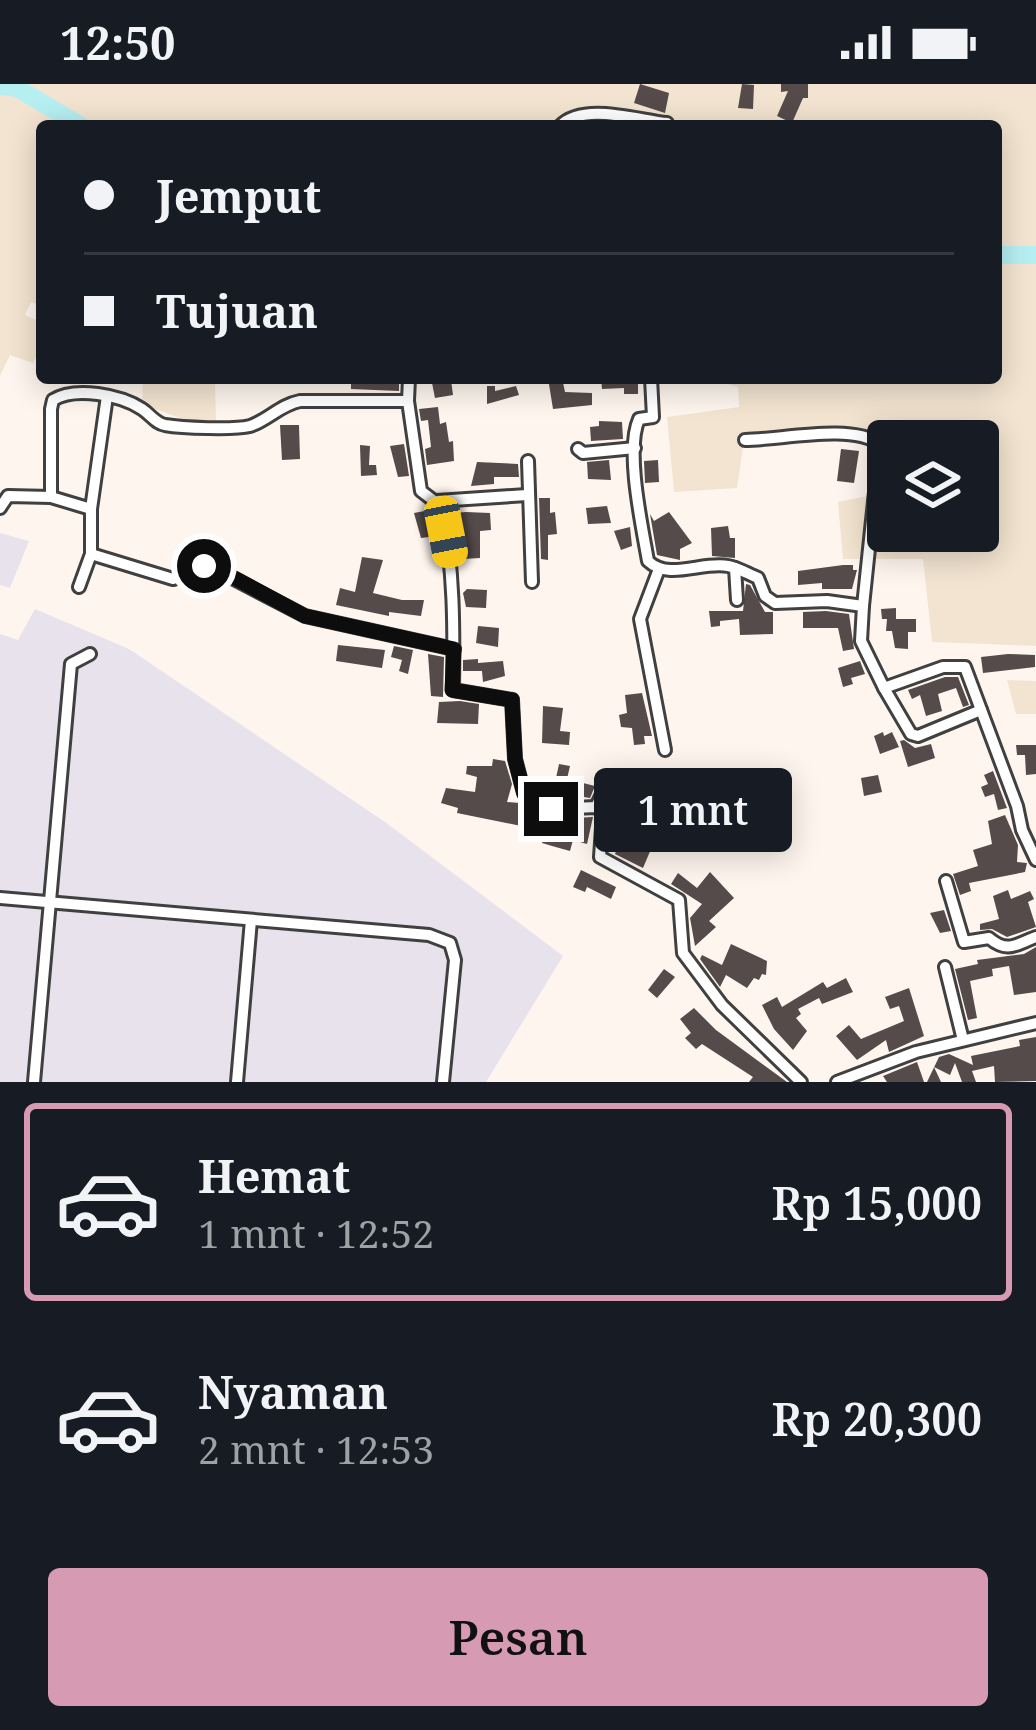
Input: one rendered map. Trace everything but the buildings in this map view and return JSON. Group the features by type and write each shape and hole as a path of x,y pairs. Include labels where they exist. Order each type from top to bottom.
{"street":[{"path":"568,120 589,114 636,120"},
{"path":"409,384 422,491 442,507 451,556 454,693 512,700 515,759 524,794 551,809 596,807"},
{"path":"651,384 653,417 636,424 635,448 648,561 658,569 735,568 758,578 765,596 775,603 827,601 863,606"},
{"path":"51,497 53,400 69,392 107,396 138,406 165,425 230,427 251,425 300,401 408,401"},
{"path":"79,587 91,554 91,509 107,396"},
{"path":"745,440 865,436 880,444 861,641 911,734 918,736 980,710"},
{"path":"578,449 583,453 635,448"},
{"path":"528,461 532,581"},
{"path":"436,501 527,495"},
{"path":"0,508 8,496 51,497 91,509"},
{"path":"91,554 173,579 211,567 305,616 454,649"},
{"path":"735,568 737,600"},
{"path":"658,569 640,620 665,750"},
{"path":"34,1082 71,664 90,654"},
{"path":"884,688 960,664 969,671 1036,860"},
{"path":"596,807 605,790 647,799"},
{"path":"596,807 604,819 601,857 679,900 682,953 722,1005 801,1082"},
{"path":"946,880 964,942 989,938 1010,949 1036,937"},
{"path":"0,898 429,935 450,943 455,960 443,1082"},
{"path":"237,1082 251,920"},
{"path":"945,968 963,1040"},
{"path":"837,1082 916,1052 1036,1023"}],"shaded area":[{"path":"0,84 1036,84 1036,646 932,642 923,559 843,559 838,502 867,496 867,552 999,552 999,420 867,420 867,433 745,434 737,488 674,492 667,417 739,407 738,387 728,384 1002,384 1002,120 36,120 36,304 31,302 25,315 36,320 33,363 10,355 0,376"},
{"path":"143,384 215,384 216,423 185,420 142,404"},
{"path":"0,533 29,541 10,588 0,585"},
{"path":"35,609 129,649 385,822 563,956 486,1082 0,1082 0,634 18,640"},
{"path":"1007,680 1036,681 1036,714 1016,714"}],"waterway":[{"path":"0,86 17,88 71,120"},
{"path":"1002,255 1036,255"}],"route":[{"path":"204,566 305,616 454,649 454,693 512,700 515,759 524,794 551,809"}]}
